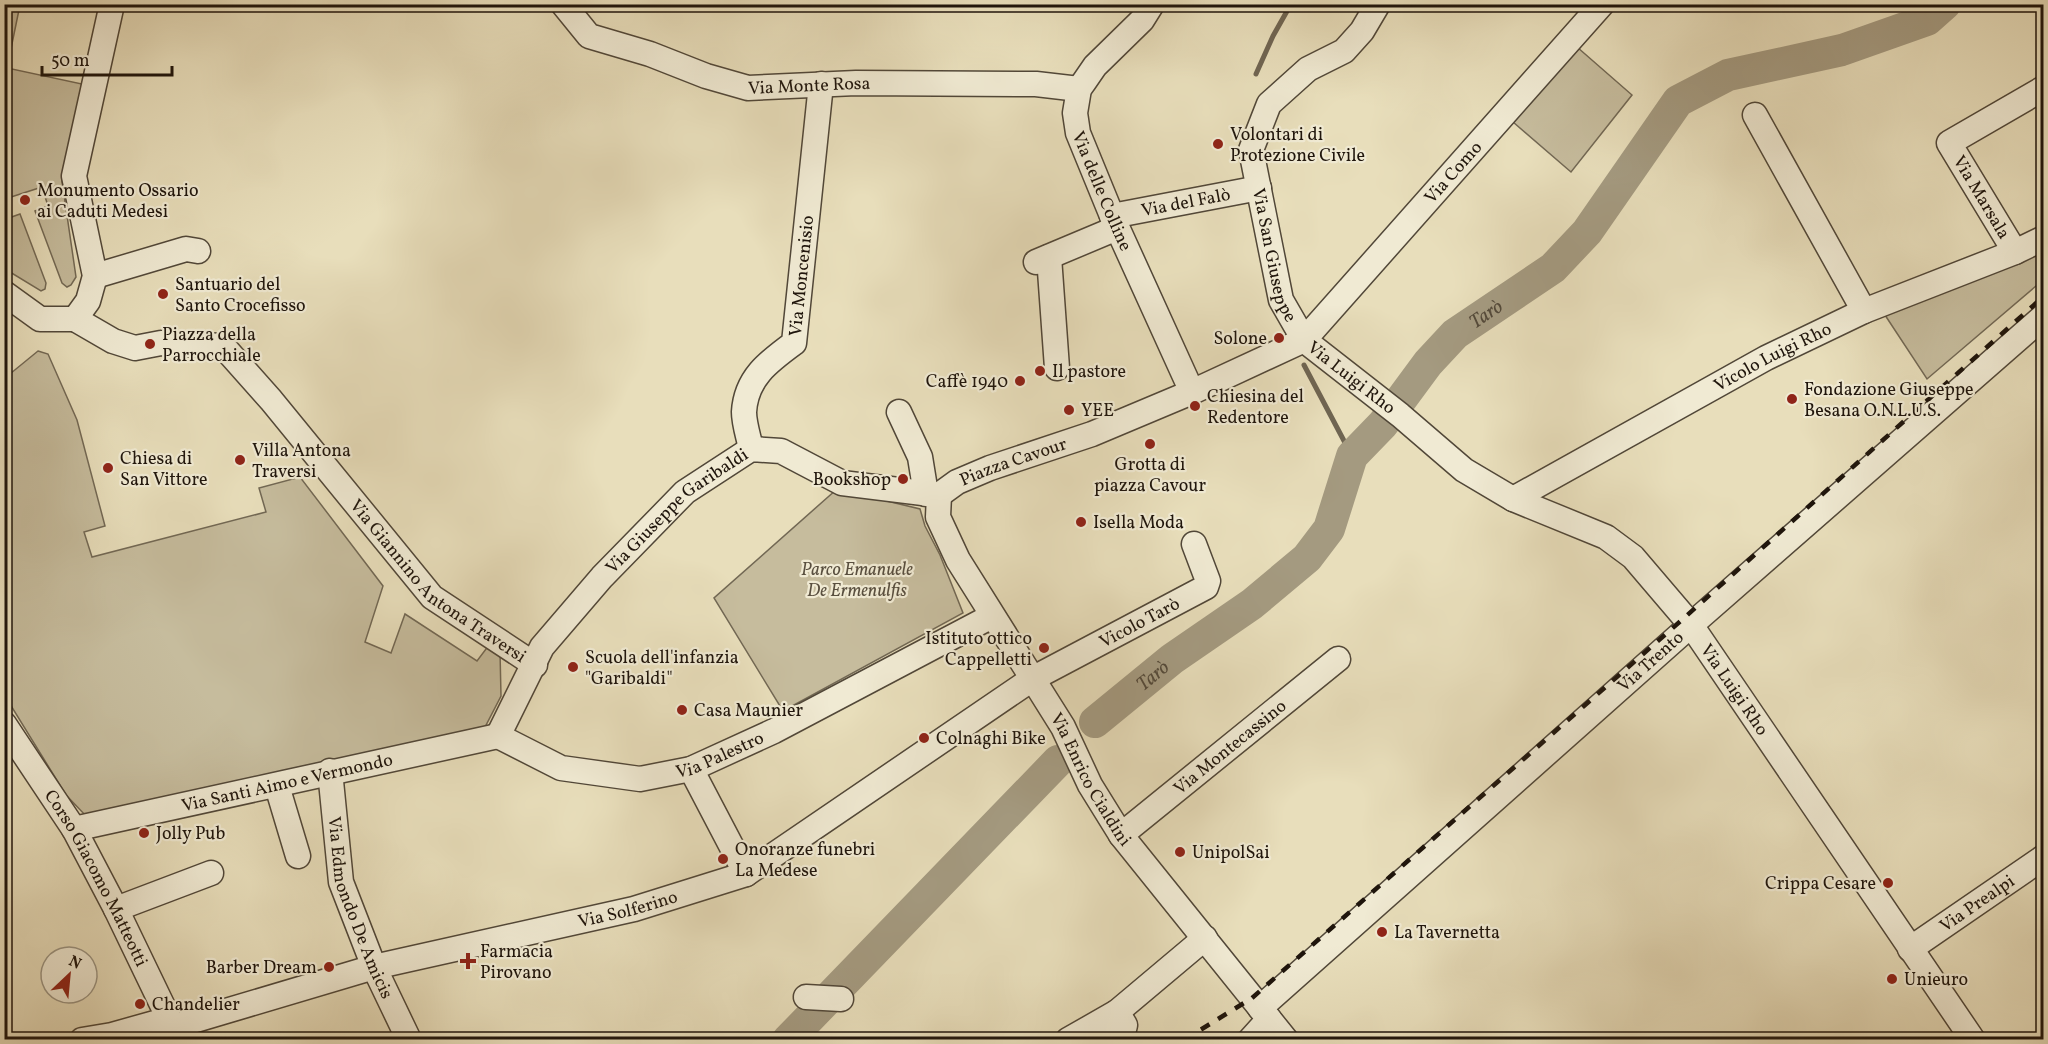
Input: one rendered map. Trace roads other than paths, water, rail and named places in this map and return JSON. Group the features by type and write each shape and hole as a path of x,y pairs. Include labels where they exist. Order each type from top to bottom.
{"street":[{"path":"4,293 40,319 75,320 88,301 94,276 75,184 112,4"},
{"name":"Via Monte Rosa","path":"563,4 589,36 650,54 706,76 748,88 821,84 1036,84 1079,89"},
{"name":"Via delle Colline","path":"1152,4 1142,20 1095,66 1079,89 1075,113 1078,133 1115,222 1192,392"},
{"name":"Via San Giuseppe","path":"1304,340 1281,300 1251,150 1269,104 1308,69 1344,51 1362,31 1378,4"},
{"name":"Via Como","path":"1304,340 1602,4"},
{"name":"Via Moncenisio","path":"751,449 744,414 748,388 768,362 794,343 821,84"},
{"name":"Via Marsala","path":"2015,252 1949,143 2043,88"},
{"path":"1755,116 1864,311"},
{"name":"Via del Falò","path":"1056,368 1043,260 1115,222 1259,188"},
{"name":"Vicolo Luigi Rho","path":"1513,499 1740,371 1864,311 2015,252 2043,238"},
{"path":"94,276 186,249 198,251"},
{"name":"Via Trento","path":"1250,1040 1265,1014 1690,625 2043,316"},
{"name":"Via Giannino Antona Traversi","path":"75,320 113,341 135,348 161,343 223,346 271,400 432,597 534,665"},
{"name":"Piazza Cavour","path":"933,494 990,468 1092,434 1192,392 1304,340"},
{"name":"Via Luigi Rho","path":"1304,340 1464,470 1513,499 1606,537 1633,556 1690,625 1973,1040"},
{"name":"Via Enrico Cialdini","path":"898,412 920,457 933,494 938,517 958,560 1063,727 1090,785 1121,835 1286,1040"},
{"name":"Via Giuseppe Garibaldi","path":"498,736 542,647 602,578 685,492 751,449 781,451 842,483 933,494"},
{"path":"1545,482 1572,523"},
{"name":"Vicolo Tarò","path":"1032,679 1206,587 1208,581 1194,544"},
{"name":"Via Palestro","path":"498,736 561,768 640,780 691,769 774,731 992,616"},
{"name":"Via Montecassino","path":"1121,835 1338,659"},
{"name":"Via Solferino","path":"82,1040 173,1028 374,967 634,909 746,874 1032,679"},
{"name":"Corso Giacomo Matteotti","path":"4,724 74,829 116,909 173,1028"},
{"name":"Via Santi Aimo e Vermondo","path":"74,829 277,786 330,771 498,736"},
{"path":"691,769 746,874"},
{"name":"Via Edmondo De Amicis","path":"330,771 341,882 374,967 409,1040"},
{"path":"277,786 298,856"},
{"name":"Via Prealpi","path":"1910,949 2043,857"},
{"path":"116,909 211,873"},
{"path":"1068,1040 1118,1026 1205,938"},
{"path":"806,997 841,999"}],"waterway":[{"path":"1256,74 1291,4"},
{"name":"Tarò","path":"1095,722 1172,659 1252,604 1307,558 1329,529 1352,456 1383,424 1428,363 1455,334 1553,268 1587,232 1678,101 1728,75 1842,50 1927,20 1945,4"},
{"path":"1304,365 1352,456"},
{"name":"Tarò","path":"788,1040 1058,761"}],"railway":[{"path":"1184,1040 1252,998 1684,618 2044,296"}],"place":[{"name":"Volontari di Protezione Civile","path":"1218,144"},
{"name":"Monumento Ossario ai Caduti Medesi","path":"25,200"},
{"name":"Santuario del Santo Crocefisso","path":"163,294"},
{"name":"Solone","path":"1279,338"},
{"name":"Piazza della Parrocchiale","path":"150,344"},
{"name":"Il pastore","path":"1040,371"},
{"name":"Caffè 1940","path":"1020,381"},
{"name":"Fondazione Giuseppe Besana O.N.L.U.S.","path":"1792,399"},
{"name":"Chiesina del Redentore","path":"1195,406"},
{"name":"YEE","path":"1069,410"},
{"name":"Grotta di piazza Cavour","path":"1150,444"},
{"name":"Villa Antona Traversi","path":"240,460"},
{"name":"Chiesa di San Vittore","path":"108,468"},
{"name":"Bookshop","path":"903,479"},
{"name":"Isella Moda","path":"1081,522"},
{"name":"Istituto ottico Cappelletti","path":"1044,648"},
{"name":"Scuola dell'infanzia \"Garibaldi\"","path":"573,667"},
{"name":"Casa Maunier","path":"682,710"},
{"name":"Colnaghi Bike","path":"924,738"},
{"name":"Jolly Pub","path":"144,833"},
{"name":"UnipolSai","path":"1180,852"},
{"name":"Onoranze funebri La Medese","path":"723,859"},
{"name":"Crippa Cesare","path":"1888,883"},
{"name":"La Tavernetta","path":"1382,932"},
{"name":"Farmacia Pirovano","path":"468,961"},
{"name":"Barber Dream","path":"329,967"},
{"name":"Unieuro","path":"1892,979"},
{"name":"Chandelier","path":"140,1004"}],"park label":[{"name":"Parco Emanuele De Ermenulfis","path":"857,579"}]}
